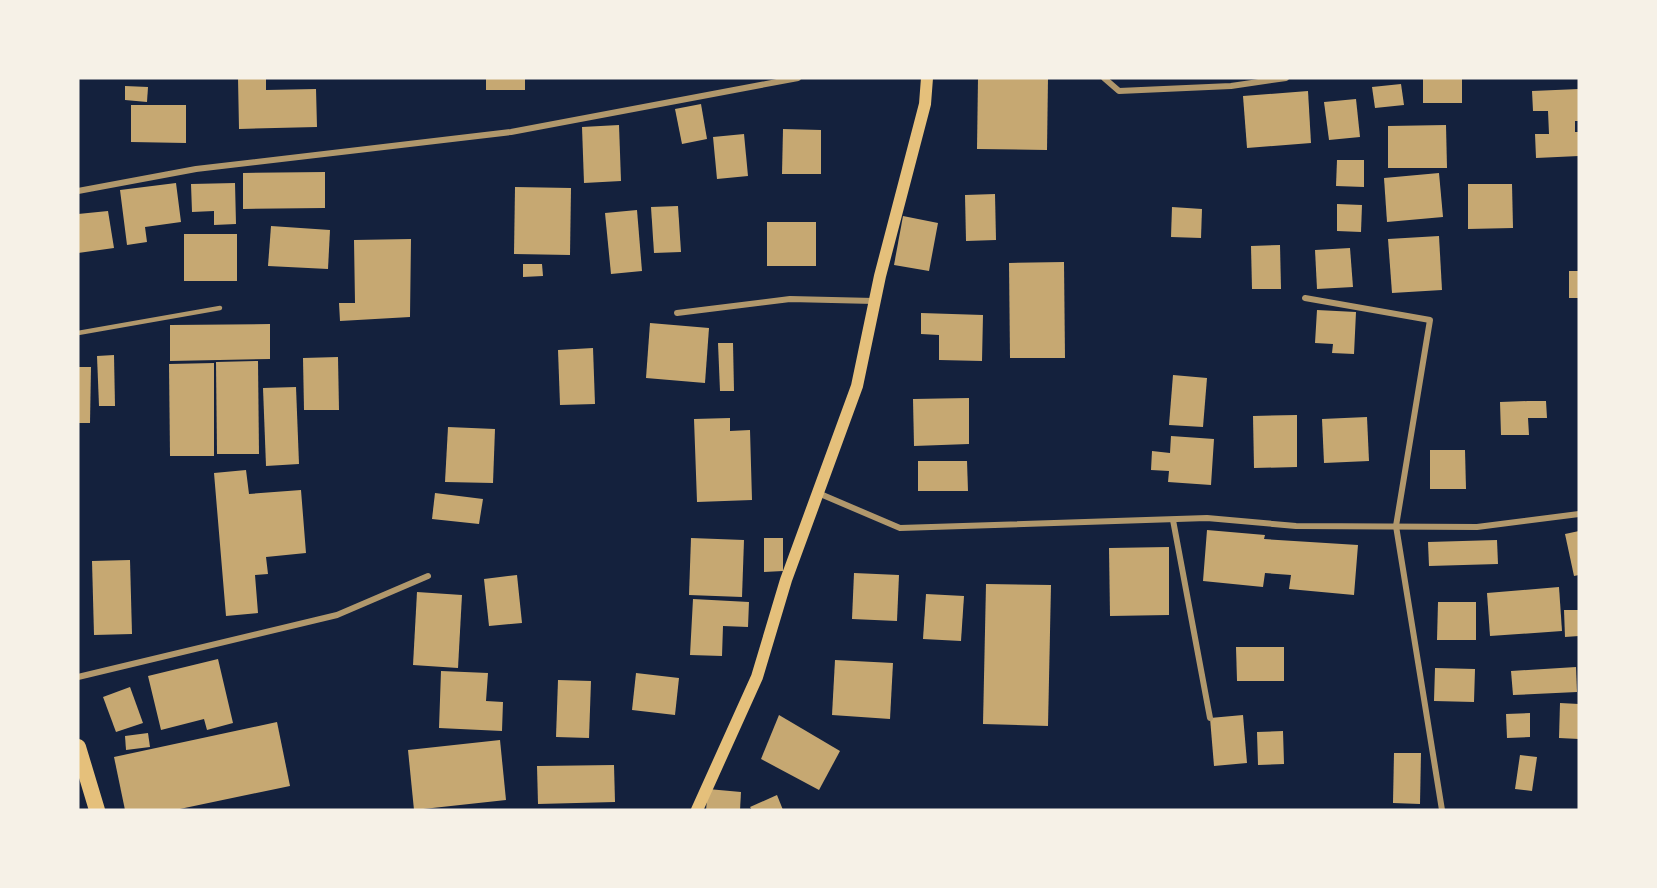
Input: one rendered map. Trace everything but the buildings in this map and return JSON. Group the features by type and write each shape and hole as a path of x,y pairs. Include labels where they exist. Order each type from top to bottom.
{"highway":[{"path":"78,747 97,810"}],"main road":[{"path":"696,810 757,677 786,580 857,386 875,301 925,104 927,78"}],"street":[{"path":"78,191 196,169 511,132 798,78"},
{"path":"1104,78 1119,91 1231,86 1286,78"},
{"path":"1305,298 1430,320 1396,526 1442,810"},
{"path":"677,313 790,299 875,301"},
{"path":"818,493 900,528 1207,518 1296,526 1477,526 1579,514"},
{"path":"1173,520 1210,718"},
{"path":"78,677 337,615 428,576"}],"lane":[{"path":"78,333 220,308"}]}
